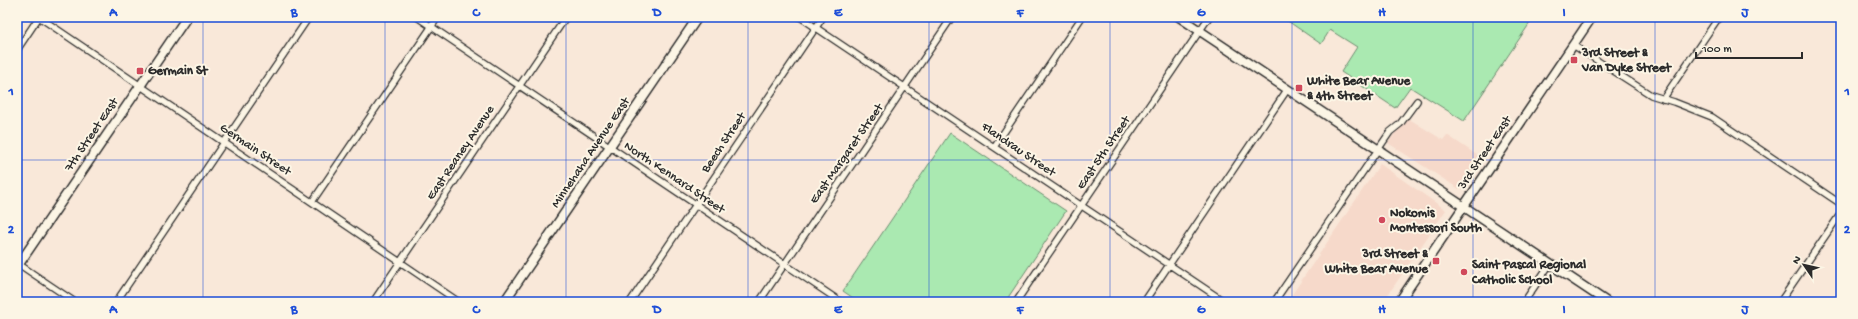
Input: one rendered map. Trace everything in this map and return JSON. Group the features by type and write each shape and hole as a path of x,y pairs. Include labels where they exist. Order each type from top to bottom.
{"main road":[{"name":"7th Street East","path":"18,265 187,17"},
{"name":"Minnehaha Avenue East","path":"504,302 698,17"},
{"path":"1179,17 1607,302"},
{"name":"3rd Street East","path":"1399,302 1592,17"}],"street":[{"name":"Germain Street","path":"39,17 458,302"},
{"path":"17,50 39,17"},
{"path":"116,302 309,17"},
{"name":"North Kennard Street","path":"417,17 609,148 841,302"},
{"path":"312,202 438,17"},
{"name":"East Reaney Avenue","path":"373,302 566,17"},
{"name":"Flandrau Street","path":"800,17 1225,302"},
{"name":"Beech Street","path":"630,302 823,17"},
{"name":"East Margaret Street","path":"759,302 906,88 952,17"},
{"path":"994,147 1082,17"},
{"name":"East 5th Street","path":"1016,302 1209,17"},
{"path":"1663,99 1718,17"},
{"path":"1573,45 1651,95 1712,117 1841,204"},
{"path":"1144,302 1287,90"},
{"path":"1274,302 1390,132 1400,124 1417,101"},
{"path":"1780,302 1841,213"},
{"path":"1524,302 1550,264"},
{"path":"18,265 75,302"}],"shaded area":[{"path":"1406,117 1443,140 1447,135 1480,157 1459,189 1388,143"},
{"path":"1380,164 1446,210 1383,302 1287,302"}],"green space":[{"path":"1282,17 1534,17 1464,121 1410,87 1395,108 1341,72 1357,47 1330,30 1321,44"},
{"path":"950,133 1066,211 1005,302 859,302 843,291"}],"place":[{"name":"3rd Street & Van Dyke Street","path":"1574,60"},
{"name":"Germain St","path":"140,71"},
{"name":"White Bear Avenue & 4th Street","path":"1299,88"},
{"name":"Nokomis Montessori South","path":"1382,220"},
{"name":"3rd Street & White Bear Avenue","path":"1436,261"},
{"name":"Saint Pascal Regional Catholic School","path":"1464,272"}]}
